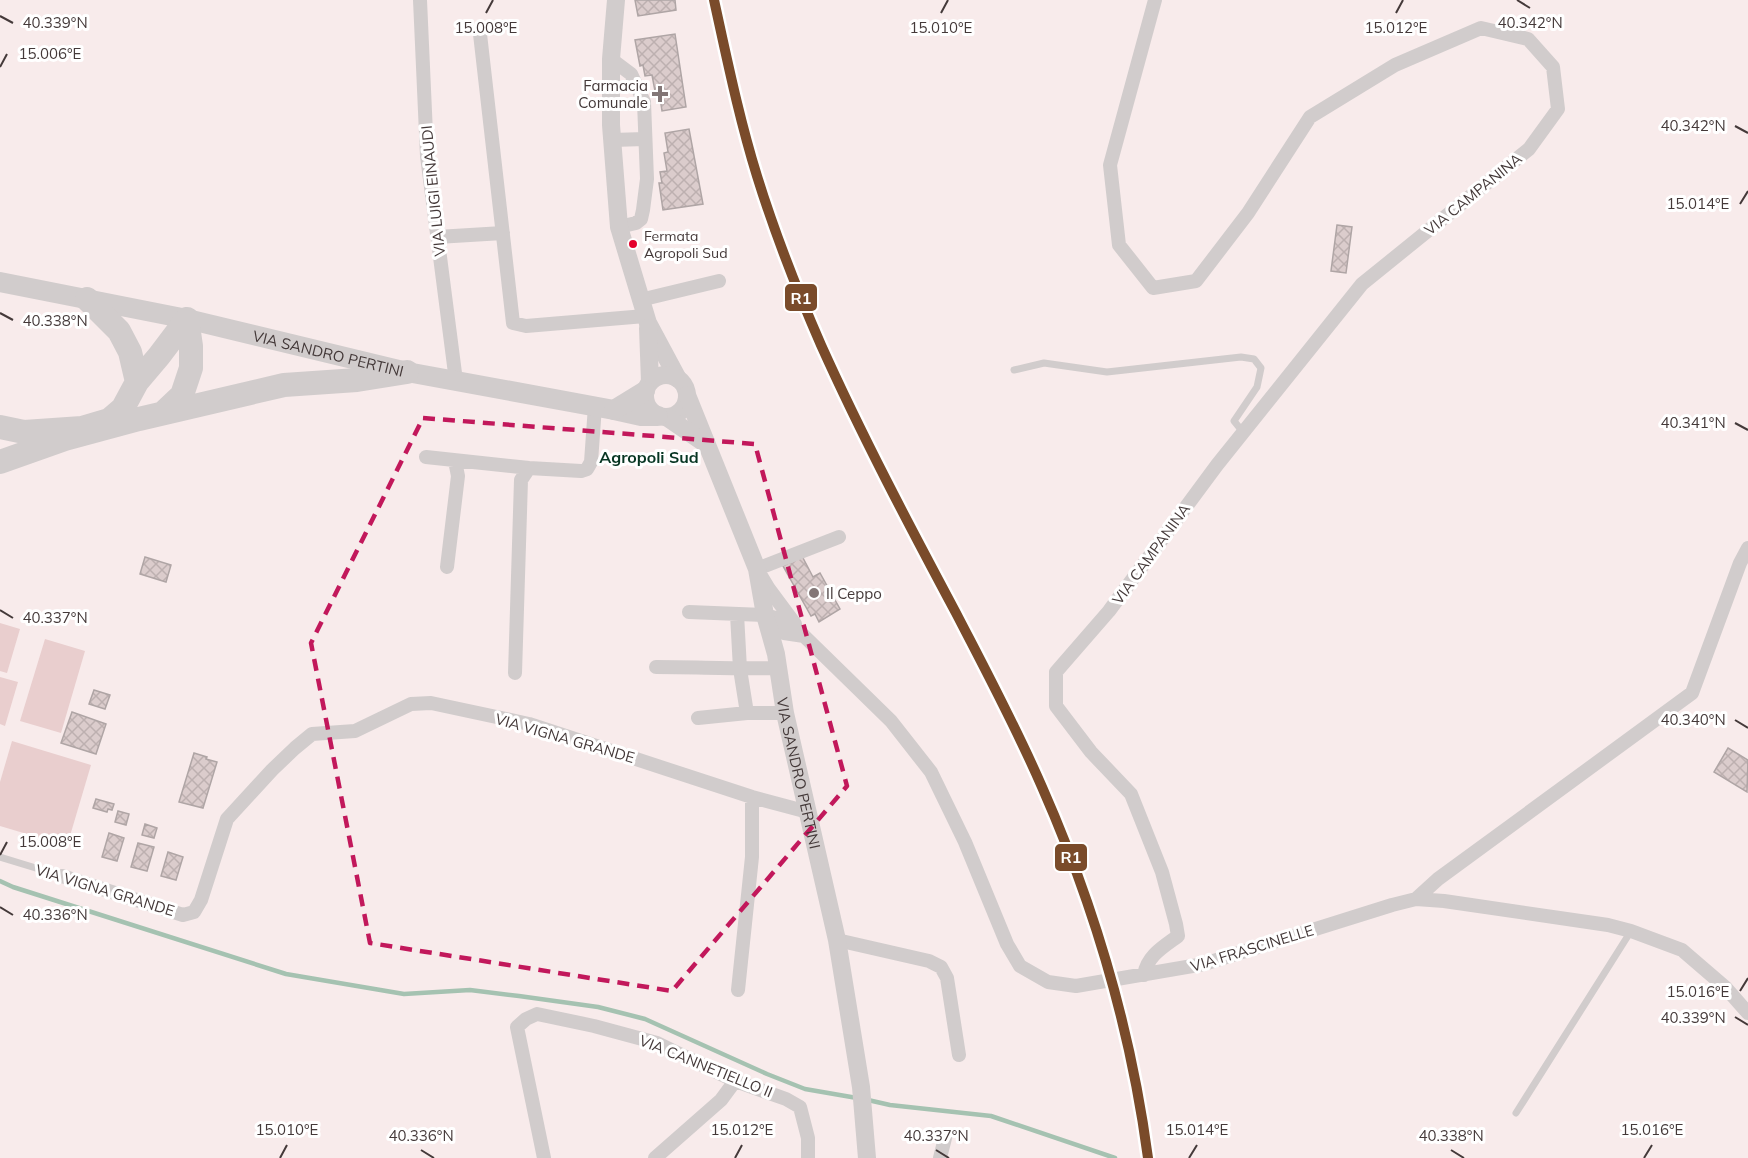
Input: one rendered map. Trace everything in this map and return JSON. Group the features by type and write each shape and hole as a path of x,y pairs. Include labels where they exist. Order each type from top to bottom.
{"highway":[{"path":"87,299 119,331 130,352 136,382"},
{"path":"0,427 24,432 82,428 109,420 123,408 136,382 187,319"},
{"path":"163,413 183,395 191,368 187,319"},
{"path":"0,462 65,439 163,413 285,385 357,380 407,372"}],"main road":[{"name":"VIA SANDRO PERTINI","path":"0,282 187,319 407,372 641,416 663,417"},
{"path":"614,410 647,387"}],"street":[{"name":"VIA LUIGI EINAUDI","path":"420,0 427,156 456,381"},
{"path":"616,0 611,59 612,141 619,226 644,313 678,379"},
{"name":"VIA CAMPANINA","path":"1144,975 1145,966 1152,956 1178,936 1162,872 1131,794 1091,752 1056,706 1056,672 1109,611 1217,465 1362,284 1529,149 1558,109 1553,67 1528,39 1481,27 1395,65 1310,117 1248,213 1196,281 1153,288 1119,245 1110,165 1155,0"},
{"path":"480,34 513,323 526,326 644,313 719,281"},
{"path":"611,59 631,74 645,102 647,179 641,219 636,223 619,226"},
{"path":"612,141 645,140"},
{"path":"437,237 503,232"},
{"path":"644,313 647,387 644,397 648,409 663,417 680,413 684,408 687,395 683,383 678,379 672,376 660,376 647,387"},
{"name":"VIA SANDRO PERTINI","path":"687,395 757,569 777,661 785,713 837,940 861,1087 867,1158"},
{"path":"426,457 581,471 587,469 591,462 595,406"},
{"name":"VIA SANDRO PERTINI","path":"663,417 706,444"},
{"path":"447,567 458,476 455,461"},
{"path":"515,673 521,480 529,468"},
{"path":"757,569 838,537"},
{"path":"1416,899 1438,879 1692,693 1740,563 1748,548"},
{"name":"VIA FRASCINELLE","path":"757,569 800,635 891,721 930,772 965,842 1007,944 1020,966 1048,982 1076,986 1204,964 1416,899 1608,925 1631,932 1682,950 1725,987 1748,1013"},
{"name":"VIA FRASCINELLE","path":"689,612 737,614 767,621 778,632 800,635"},
{"path":"737,614 740,669 747,713"},
{"path":"656,667 740,669 777,661 780,641 788,636 800,635"},
{"name":"VIA VIGNA GRANDE","path":"62,876 183,915 194,912 201,900 227,819 272,770 312,734 355,730 411,704 432,703 529,724 752,797 808,812"},
{"path":"698,718 747,713 785,713"},
{"path":"738,990 752,857 752,797"},
{"path":"837,940 929,961 941,967 947,978 959,1055"},
{"name":"VIA CANNETIELLO II","path":"544,1158 518,1028 526,1019 537,1014 657,1043 735,1081 786,1099 800,1107 808,1138 808,1158"},
{"path":"655,1158 721,1100 735,1081"},
{"path":"940,1158 946,1134"}],"lane":[{"path":"1014,370 1044,363 1107,372 1241,357 1254,359 1261,368 1257,387 1234,421 1243,432"},
{"name":"VIA VIGNA GRANDE","path":"0,857 62,876"},
{"path":"1516,1113 1631,932"}],"highlighted area":[{"path":"423,418 755,444 847,786 672,991 370,943 311,643"}],"shaded area":[{"path":"0,623 20,629 7,673 0,671"},
{"path":"45,639 85,651 61,733 20,721"},
{"path":"0,677 18,682 5,726 0,724"},
{"path":"12,741 91,765 67,846 0,826 0,782"}],"building":[{"path":"635,0 675,0 676,10 638,16"},
{"path":"675,34 686,107 662,111 659,91 655,91 652,75 645,76 643,65 640,66 635,40"},
{"path":"689,129 703,204 663,210 659,183 662,183 660,172 667,171 664,153 668,152 665,133"},
{"path":"1337,225 1352,227 1346,273 1331,271"},
{"name":"Il Ceppo","path":"802,556 813,577 820,573 840,609 819,622 815,614 811,616 783,566"},
{"path":"145,557 171,565 166,582 140,574"},
{"path":"94,690 110,695 105,709 89,704"},
{"path":"72,712 106,724 96,754 61,743"},
{"path":"1728,748 1748,760 1747,792 1714,772"},
{"path":"194,753 217,762 203,808 179,802"},
{"path":"96,799 114,804 112,810 108,809 107,812 93,808"},
{"path":"118,811 129,814 126,825 115,822"},
{"path":"145,824 157,828 154,838 142,835"},
{"path":"109,833 124,838 117,861 102,857"},
{"path":"138,843 154,847 147,871 131,867"},
{"path":"168,852 183,857 176,880 161,876"}],"waterway":[{"path":"0,881 286,974 404,994 470,990 598,1007 645,1019 805,1089 857,1098"},
{"path":"868,1100 890,1105 991,1116 1115,1158"}],"transit line":[{"name":"R1","path":"714,0 751,154 771,219 803,304 869,447 1022,743 1078,877 1094,922 1121,1015 1141,1110 1148,1158"}],"place":[{"name":"Farmacia Comunale","path":"660,94"},
{"name":"Fermata Agropoli Sud","path":"633,244"},
{"name":"Il Ceppo","path":"814,593"}],"district":[{"name":"Agropoli Sud","path":"649,457"}]}
